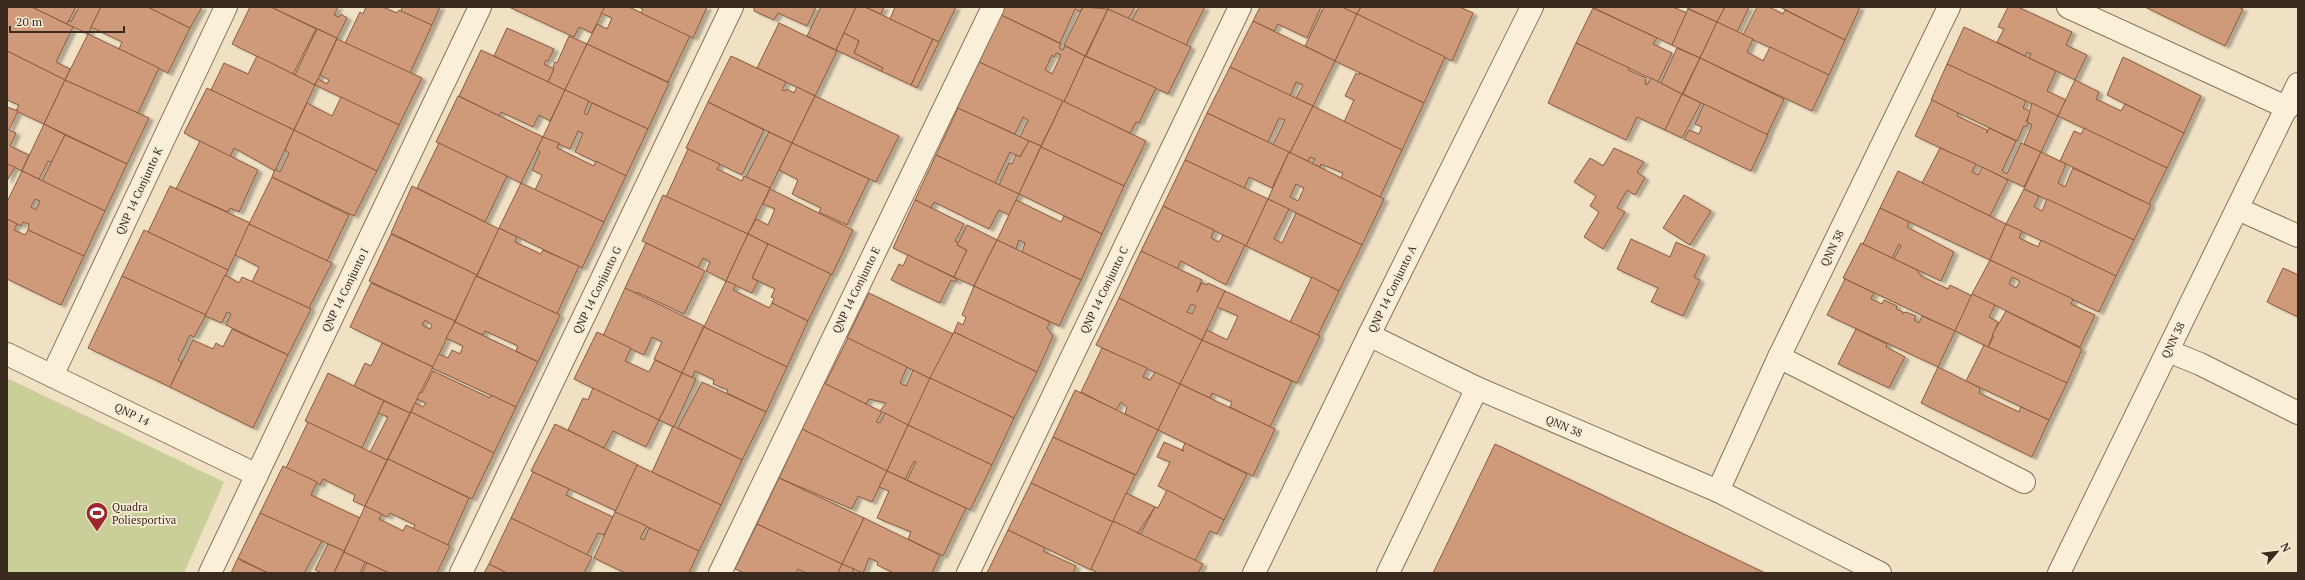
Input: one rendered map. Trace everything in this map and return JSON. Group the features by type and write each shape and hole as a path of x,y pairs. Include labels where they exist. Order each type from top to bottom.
{"street":[{"name":"QNP 14 Conjunto K","path":"52,376 226,7"},
{"name":"QNP 14 Conjunto I","path":"210,573 480,7"},
{"name":"QNP 14 Conjunto G","path":"461,573 732,7"},
{"name":"QNP 14 Conjunto E","path":"720,573 993,7"},
{"name":"QNP 14 Conjunto C","path":"968,573 1240,7"},
{"name":"QNP 14 Conjunto A","path":"1254,573 1369,335 1532,7"},
{"name":"QNN 38","path":"1718,491 1779,357 1949,7"},
{"path":"2068,7 2288,108"},
{"name":"QNN 38","path":"2059,573 2288,108 2298,84"},
{"path":"2238,209 2298,236"},
{"name":"QNN 38","path":"1369,335 1477,388 1718,491 1880,573"},
{"path":"2168,351 2200,364 2298,414"},
{"name":"QNP 14","path":"7,354 256,475"},
{"path":"1779,357 2024,482"},
{"path":"1388,573 1477,388"}],"green space":[{"path":"7,378 224,482 184,573 7,573"}],"building":[{"path":"7,7 32,7 73,27 56,62 70,69 65,80 7,51"},
{"path":"32,7 76,7 67,24"},
{"path":"79,7 101,7 88,34 67,24 69,20 71,22"},
{"path":"101,7 148,7 190,28 168,73 119,49 122,42 91,27"},
{"path":"148,7 202,7 190,28"},
{"path":"250,7 271,7 316,29 293,74 232,44"},
{"path":"271,7 338,7 334,15 339,17 341,14 347,18 337,38"},
{"path":"366,7 383,7 397,13 399,10 432,25 410,73 345,43 360,12 363,14"},
{"path":"402,7 440,7 432,25 401,11"},
{"path":"509,7 605,7 592,33 579,27 574,37"},
{"path":"605,7 629,7 690,36 668,82 587,44 597,24 607,29 612,18 601,13"},
{"path":"638,7 707,7 693,38 641,13 643,9"},
{"path":"754,7 816,7 807,26 778,13 774,20 754,11"},
{"path":"821,7 856,7 836,50 807,36"},
{"path":"856,7 865,7 933,39 911,85 881,71 883,68 854,53 859,41 844,33"},
{"path":"865,7 884,7 881,14"},
{"path":"895,7 956,7 939,42 890,19"},
{"path":"1005,7 1083,7 1080,12 1075,9 1060,43 1001,15"},
{"path":"1083,7 1108,9 1085,56 1064,45"},
{"path":"1108,7 1135,7 1128,19 1108,9"},
{"path":"1139,7 1205,7 1186,45 1132,20"},
{"path":"1260,7 1321,7 1307,38 1278,24 1274,31 1253,21"},
{"path":"1324,7 1342,7 1357,14 1335,61 1305,46"},
{"path":"1342,7 1361,7 1357,14"},
{"path":"1361,7 1460,7 1473,13 1452,61 1357,14"},
{"path":"1592,7 1673,7 1687,13 1672,45"},
{"path":"1685,7 1725,7 1717,22"},
{"path":"1725,7 1749,7 1737,32 1717,22"},
{"path":"1757,7 1769,7 1783,14 1785,10 1845,40 1829,75 1743,35"},
{"path":"1780,7 1860,7 1845,40"},
{"path":"2008,7 2018,7 2072,32 2066,45 2087,55 2075,80 2029,58 2031,54 2027,52 2025,56 1997,42 2004,29 1998,27"},
{"path":"2145,7 2238,7 2243,9 2225,46"},
{"path":"1593,8 1657,38 1653,44 1672,53 1658,82 1576,43"},
{"path":"1108,9 1191,47 1168,94 1086,56"},
{"path":"1688,9 1717,22 1700,58 1672,45"},
{"path":"1357,14 1445,57 1424,103 1335,61"},
{"path":"1001,15 1061,44 1059,48 1063,50 1065,46 1085,56 1064,102 979,62","holes":["1056,53 1061,55 1052,74 1045,70 1052,55 1054,57"]},
{"path":"1253,21 1335,61 1313,106 1296,98 1303,85 1296,82 1290,96 1230,67"},
{"path":"1717,22 1753,39 1747,52 1763,61 1770,47 1829,75 1812,111 1700,58"},
{"path":"779,23 837,51 815,96 757,68"},
{"path":"1964,27 2056,71 2047,91 2066,100 2058,116 1947,64"},
{"path":"507,28 554,49 548,61 546,60 544,64 554,69 548,82 494,56"},
{"path":"317,29 337,38 315,85 295,75"},
{"path":"844,33 859,41 854,53 883,68 881,71 836,50"},
{"path":"88,34 159,68 138,113 65,80"},
{"path":"569,36 587,44 565,90 548,82 554,69 553,67 555,62 557,63"},
{"path":"337,39 422,78 399,125 315,85 318,79 327,84 329,80 320,75"},
{"path":"933,39 939,42 917,88 911,85"},
{"path":"1576,43 1629,68 1628,70 1646,78 1645,84 1647,85 1651,78 1682,94 1665,130 1637,117 1626,140 1548,103"},
{"path":"587,44 669,83 648,129 565,90"},
{"path":"1677,48 1700,58 1682,94 1661,83"},
{"path":"481,50 565,90 550,121 539,115 533,127 501,112 499,116 459,96"},
{"path":"7,51 65,80 44,124 16,111 19,105 7,100"},
{"path":"257,56 315,85 294,130 211,90 224,63 248,74"},
{"path":"731,56 786,82 782,90 786,91 787,89 794,93 797,87 815,96 792,143 708,102"},
{"path":"1085,56 1156,88 1139,123 1136,122 1130,133 1064,102"},
{"path":"2123,57 2201,96 2184,133 2107,95"},
{"path":"1700,58 1784,99 1767,135 1683,94"},
{"path":"979,62 1063,101 1041,146 1020,137 1028,120 1023,117 1015,134 957,108"},
{"path":"1947,64 2026,101 2023,108 2031,112 2026,121 2029,122 2026,127 2024,126 2017,141 1931,100"},
{"path":"1230,67 1313,106 1290,153 1273,145 1285,120 1279,118 1268,142 1207,113"},
{"path":"1356,73 1359,75 1360,73 1424,103 1402,150 1344,122 1354,100 1345,96"},
{"path":"65,80 149,118 127,164 44,124"},
{"path":"2075,80 2099,92 2096,99 2121,111 2125,104 2184,133 2167,168 2058,116"},
{"path":"207,88 294,130 275,171 234,148 230,157 184,133"},
{"path":"565,90 589,101 584,113 587,115 592,103 648,129 626,176 575,152 583,133 578,131 570,149 543,137"},
{"path":"1682,94 1701,103 1682,138 1665,130"},
{"path":"458,96 543,137 521,183 436,142"},
{"path":"815,96 899,136 876,182 792,143"},
{"path":"341,97 399,125 377,171 294,130 307,103 332,116"},
{"path":"1932,100 1958,113 1957,116 1987,130 1987,133 1989,128 2016,141 2002,171 2007,174 2021,143 2041,152 2024,187 1915,136"},
{"path":"1063,101 1146,141 1124,186 1041,147"},
{"path":"708,102 764,130 742,175 686,148"},
{"path":"2032,103 2058,116 2041,152 2024,144 2032,125 2027,122"},
{"path":"1704,104 1768,135 1751,171 1684,139 1689,130 1699,134 1702,127 1695,124"},
{"path":"1313,106 1402,150 1380,197 1341,178 1343,173 1321,164 1320,167 1312,164 1315,159 1310,157 1308,161 1290,153"},
{"path":"7,107 18,111 9,130 16,133 10,146 29,155 22,171 7,164"},
{"path":"958,108 1029,141 1020,157 1010,152 995,183 936,155"},
{"path":"1207,113 1289,152 1272,188 1249,177 1244,188 1185,160"},
{"path":"44,124 65,135 52,162 48,161 39,179 22,171"},
{"path":"2084,128 2167,168 2149,204 2060,161 2074,131 2081,134"},
{"path":"294,130 377,171 354,216 272,177 275,169 280,172 289,153 285,150"},
{"path":"769,132 792,143 770,188 746,177"},
{"path":"65,135 127,164 105,211 42,181"},
{"path":"543,137 559,143 557,148 594,166 596,161 626,176 604,222 535,190 542,175 532,170 540,152 537,149"},
{"path":"200,141 258,170 239,212 230,208 228,212 176,189"},
{"path":"1029,141 1041,146 1019,194 999,185 1009,163 1012,164 1016,155 1020,157"},
{"path":"439,143 507,176 485,222 417,188"},
{"path":"792,143 869,179 847,225 819,212 821,208 792,194 798,180 779,170"},
{"path":"1041,147 1124,186 1102,234 1019,194"},
{"path":"1614,148 1644,162 1637,172 1645,178 1635,195 1627,190 1617,208 1625,212 1603,249 1584,237 1599,212 1590,206 1596,196 1574,182 1590,158 1603,166"},
{"path":"1940,148 1976,164 1972,172 1978,175 1982,167 2008,180 1990,216 1922,183"},
{"path":"688,149 720,164 717,169 742,181 744,176 770,188 748,234 666,197"},
{"path":"1289,152 1384,199 1362,245 1268,199","holes":["1296,184 1304,188 1298,201 1290,197"]},
{"path":"2041,152 2066,164 2058,183 2065,187 2073,168 2151,205 2134,240 2024,189"},
{"path":"936,155 1019,194 1009,215 999,210 989,229 934,202 931,208 915,200"},
{"path":"1185,160 1268,199 1246,246 1163,206"},
{"path":"7,164 15,167 7,181"},
{"path":"22,171 105,211 84,256 28,230 29,224 23,222 21,226 7,219 7,202","holes":["35,199 40,201 36,210 31,207"]},
{"path":"1898,171 2006,224 1990,260 1880,208"},
{"path":"272,177 349,215 327,261 249,224"},
{"path":"521,183 604,222 582,268 499,228"},
{"path":"170,186 250,223 228,270 148,232"},
{"path":"412,186 499,229 477,275 391,233"},
{"path":"770,189 853,230 832,275 748,234 756,219 768,225 775,209 763,204"},
{"path":"2024,189 2039,196 2034,207 2042,211 2047,199 2134,240 2116,276 2006,224"},
{"path":"663,195 748,234 726,281 706,271 710,262 703,258 698,268 642,241"},
{"path":"1684,195 1711,211 1690,245 1663,228"},
{"path":"1268,199 1289,209 1274,239 1282,243 1296,213 1362,245 1339,291 1246,246"},
{"path":"915,200 964,224 955,241 959,243 957,245 967,250 954,277 893,248"},
{"path":"1016,200 1061,222 1064,216 1102,234 1081,280 1022,252 1025,243 1019,240 1016,249 997,240"},
{"path":"1163,206 1214,230 1211,238 1219,242 1223,235 1245,245 1226,285 1181,261 1177,269 1141,251"},
{"path":"1880,208 1909,222 1907,227 1954,252 1941,281 1894,259 1901,246 1899,244 1892,258 1863,244"},
{"path":"7,219 17,224 14,230 25,235 28,230 84,256 61,305 7,279"},
{"path":"249,224 332,263 309,308 252,282 259,267 235,255"},
{"path":"2006,224 2022,231 2019,238 2038,247 2041,240 2116,276 2099,312 1990,260"},
{"path":"967,225 997,240 974,286 954,277 967,250 957,245"},
{"path":"499,228 517,237 515,242 541,254 543,250 579,266 557,314 477,276"},
{"path":"144,230 228,270 206,315 122,276"},
{"path":"391,234 477,275 455,321 369,281"},
{"path":"748,234 768,244 752,278 758,281 752,293 726,281"},
{"path":"1631,239 1670,257 1676,242 1705,255 1694,277 1700,280 1683,316 1651,302 1658,288 1617,269"},
{"path":"997,240 1081,280 1059,326 974,286"},
{"path":"646,243 705,271 684,314 625,288"},
{"path":"1861,243 1917,270 1921,276 1948,289 1950,285 1972,296 1955,331 1843,278"},
{"path":"768,244 831,274 808,321 772,303 774,298 771,297 775,289 752,278"},
{"path":"1141,251 1202,280 1197,292 1202,283 1207,285 1208,283 1225,291 1202,340 1119,298","holes":["1191,304 1196,306 1192,314 1187,312"]},
{"path":"908,255 957,279 956,282 951,280 940,303 891,280 899,264 903,266"},
{"path":"1990,260 2073,299 2071,304 2095,315 2080,347 1972,294","holes":["2012,277 2020,281 2016,288 2009,284"]},
{"path":"2283,268 2298,275 2298,317 2267,302"},
{"path":"225,275 239,283 242,277 311,309 288,355 226,325 231,314 227,312 222,323 205,316"},
{"path":"122,276 206,315 194,337 190,335 178,360 182,362 170,387 88,348"},
{"path":"476,276 560,315 538,362 516,351 518,346 485,331 483,335 455,322"},
{"path":"1312,277 1339,291 1318,335 1290,322"},
{"path":"1845,279 1874,293 1871,299 1882,304 1884,300 1897,306 1896,309 1903,312 1902,314 1906,312 1916,316 1914,320 1919,323 1922,316 1955,331 1938,367 1827,315"},
{"path":"726,281 736,285 733,290 769,308 772,303 808,321 787,367 704,327"},
{"path":"371,283 455,321 433,367 350,327","holes":["425,320 432,325 430,329 422,325"]},
{"path":"974,286 1050,322 1047,328 1053,336 1037,372 954,332 958,322 963,325 966,317 962,315"},
{"path":"625,288 704,326 682,373 654,359 662,342 652,337 644,355 603,336"},
{"path":"1225,291 1320,336 1297,383 1202,340 1207,330 1227,340 1238,316 1217,307"},
{"path":"869,293 953,334 931,379 847,338"},
{"path":"1972,294 1995,305 1989,317 1998,322 1988,347 1955,331"},
{"path":"1119,298 1202,340 1180,384 1096,345"},
{"path":"2006,311 2082,349 2067,383 1988,347 1994,336 1992,335"},
{"path":"455,322 538,362 516,407 432,368 439,354 448,358 452,350 460,354 463,346 446,338"},
{"path":"704,327 787,367 766,412 727,393 728,390 713,384 714,380 695,371 692,378 682,373"},
{"path":"232,329 288,355 253,428 170,387 193,340 213,349 216,343 223,347"},
{"path":"1856,329 1887,344 1886,347 1905,357 1889,388 1838,364"},
{"path":"597,332 631,348 625,361 649,372 655,360 682,373 659,420 574,379"},
{"path":"954,332 1037,372 1014,418 930,378"},
{"path":"848,338 907,367 900,383 906,386 913,370 931,379 908,425 880,411 886,403 869,399 866,404 825,384"},
{"path":"1202,340 1292,381 1270,427 1230,407 1232,402 1212,393 1210,398 1180,384"},
{"path":"382,343 433,367 410,413 354,386 365,363 371,366"},
{"path":"1984,345 2067,383 2049,420 1966,381"},
{"path":"1102,348 1147,368 1143,377 1150,380 1155,372 1180,384 1158,430 1125,414 1127,407 1121,402 1116,410 1081,392"},
{"path":"1938,367 1980,388 1979,393 2019,412 2021,407 2049,420 2032,457 1921,403"},
{"path":"433,371 490,398 491,395 516,407 494,453 411,412 415,403 423,407 426,403 417,399 420,392 422,393"},
{"path":"328,373 384,401 362,448 305,421"},
{"path":"682,373 696,379 674,427 659,420"},
{"path":"930,378 1014,418 992,465 908,425"},
{"path":"702,382 766,412 742,460 678,428"},
{"path":"824,383 882,412 876,422 880,423 885,413 908,425 887,471 802,429"},
{"path":"1180,384 1275,429 1253,476 1158,430"},
{"path":"593,388 659,420 646,447 613,431 604,448 568,430 583,398 588,400"},
{"path":"1075,390 1158,430 1136,475 1053,437"},
{"path":"384,401 410,413 387,460 370,452 388,417 378,413"},
{"path":"411,412 494,453 472,499 388,459"},
{"path":"308,422 387,460 365,506 353,501 355,495 323,479 320,485 286,468"},
{"path":"555,424 638,465 616,511 531,471"},
{"path":"908,425 992,465 970,510 907,480 916,462 914,461 905,479 887,471"},
{"path":"673,426 742,460 721,505 652,472"},
{"path":"802,429 887,471 872,502 858,496 852,509 779,478"},
{"path":"1053,437 1135,475 1113,522 1031,483"},
{"path":"1164,442 1184,451 1182,450 1185,443 1247,474 1224,520 1158,486 1170,462 1157,457"},
{"path":"1495,444 1596,492 1765,573 1433,573"},
{"path":"388,459 469,498 448,545 413,529 415,525 390,513 387,517 365,506"},
{"path":"637,465 721,505 699,551 615,512"},
{"path":"283,466 317,482 311,495 360,518 344,551 260,513"},
{"path":"887,471 966,508 943,556 908,539 911,532 877,518 889,491 879,487"},
{"path":"533,472 569,489 566,495 613,517 604,535 598,533 587,555 511,518"},
{"path":"779,478 864,518 842,564 757,524"},
{"path":"1031,483 1113,522 1091,570 1008,530"},
{"path":"1167,490 1224,520 1217,534 1210,531 1195,561 1140,535 1155,507 1158,508"},
{"path":"1126,493 1155,507 1138,533 1113,521"},
{"path":"365,506 382,514 379,519 403,531 406,525 450,546 437,573 389,573 344,552"},
{"path":"615,512 647,526 640,538 644,540 649,528 699,551 689,573 625,573 594,558"},
{"path":"260,513 322,541 304,573 268,573 238,558"},
{"path":"511,518 592,557 584,573 507,573 489,564"},
{"path":"864,518 940,555 932,573 894,573 877,565 878,562 869,558 863,573 842,564"},
{"path":"1113,521 1203,564 1198,573 1098,573 1091,569"},
{"path":"757,524 842,564 838,573 806,573 798,569 796,573 744,573 735,569"},
{"path":"1008,530 1045,548 1043,551 1076,566 1073,573 987,573"},
{"path":"328,544 344,551 334,573 322,573 315,570"},
{"path":"344,552 365,562 360,573 334,573"},
{"path":"238,558 242,561 268,573 231,573"},
{"path":"367,563 389,573 362,573"},
{"path":"489,564 507,573 484,573"},
{"path":"842,564 854,569 852,573 838,573"}],"place":[{"name":"Quadra Poliesportiva","path":"97,532"}]}
